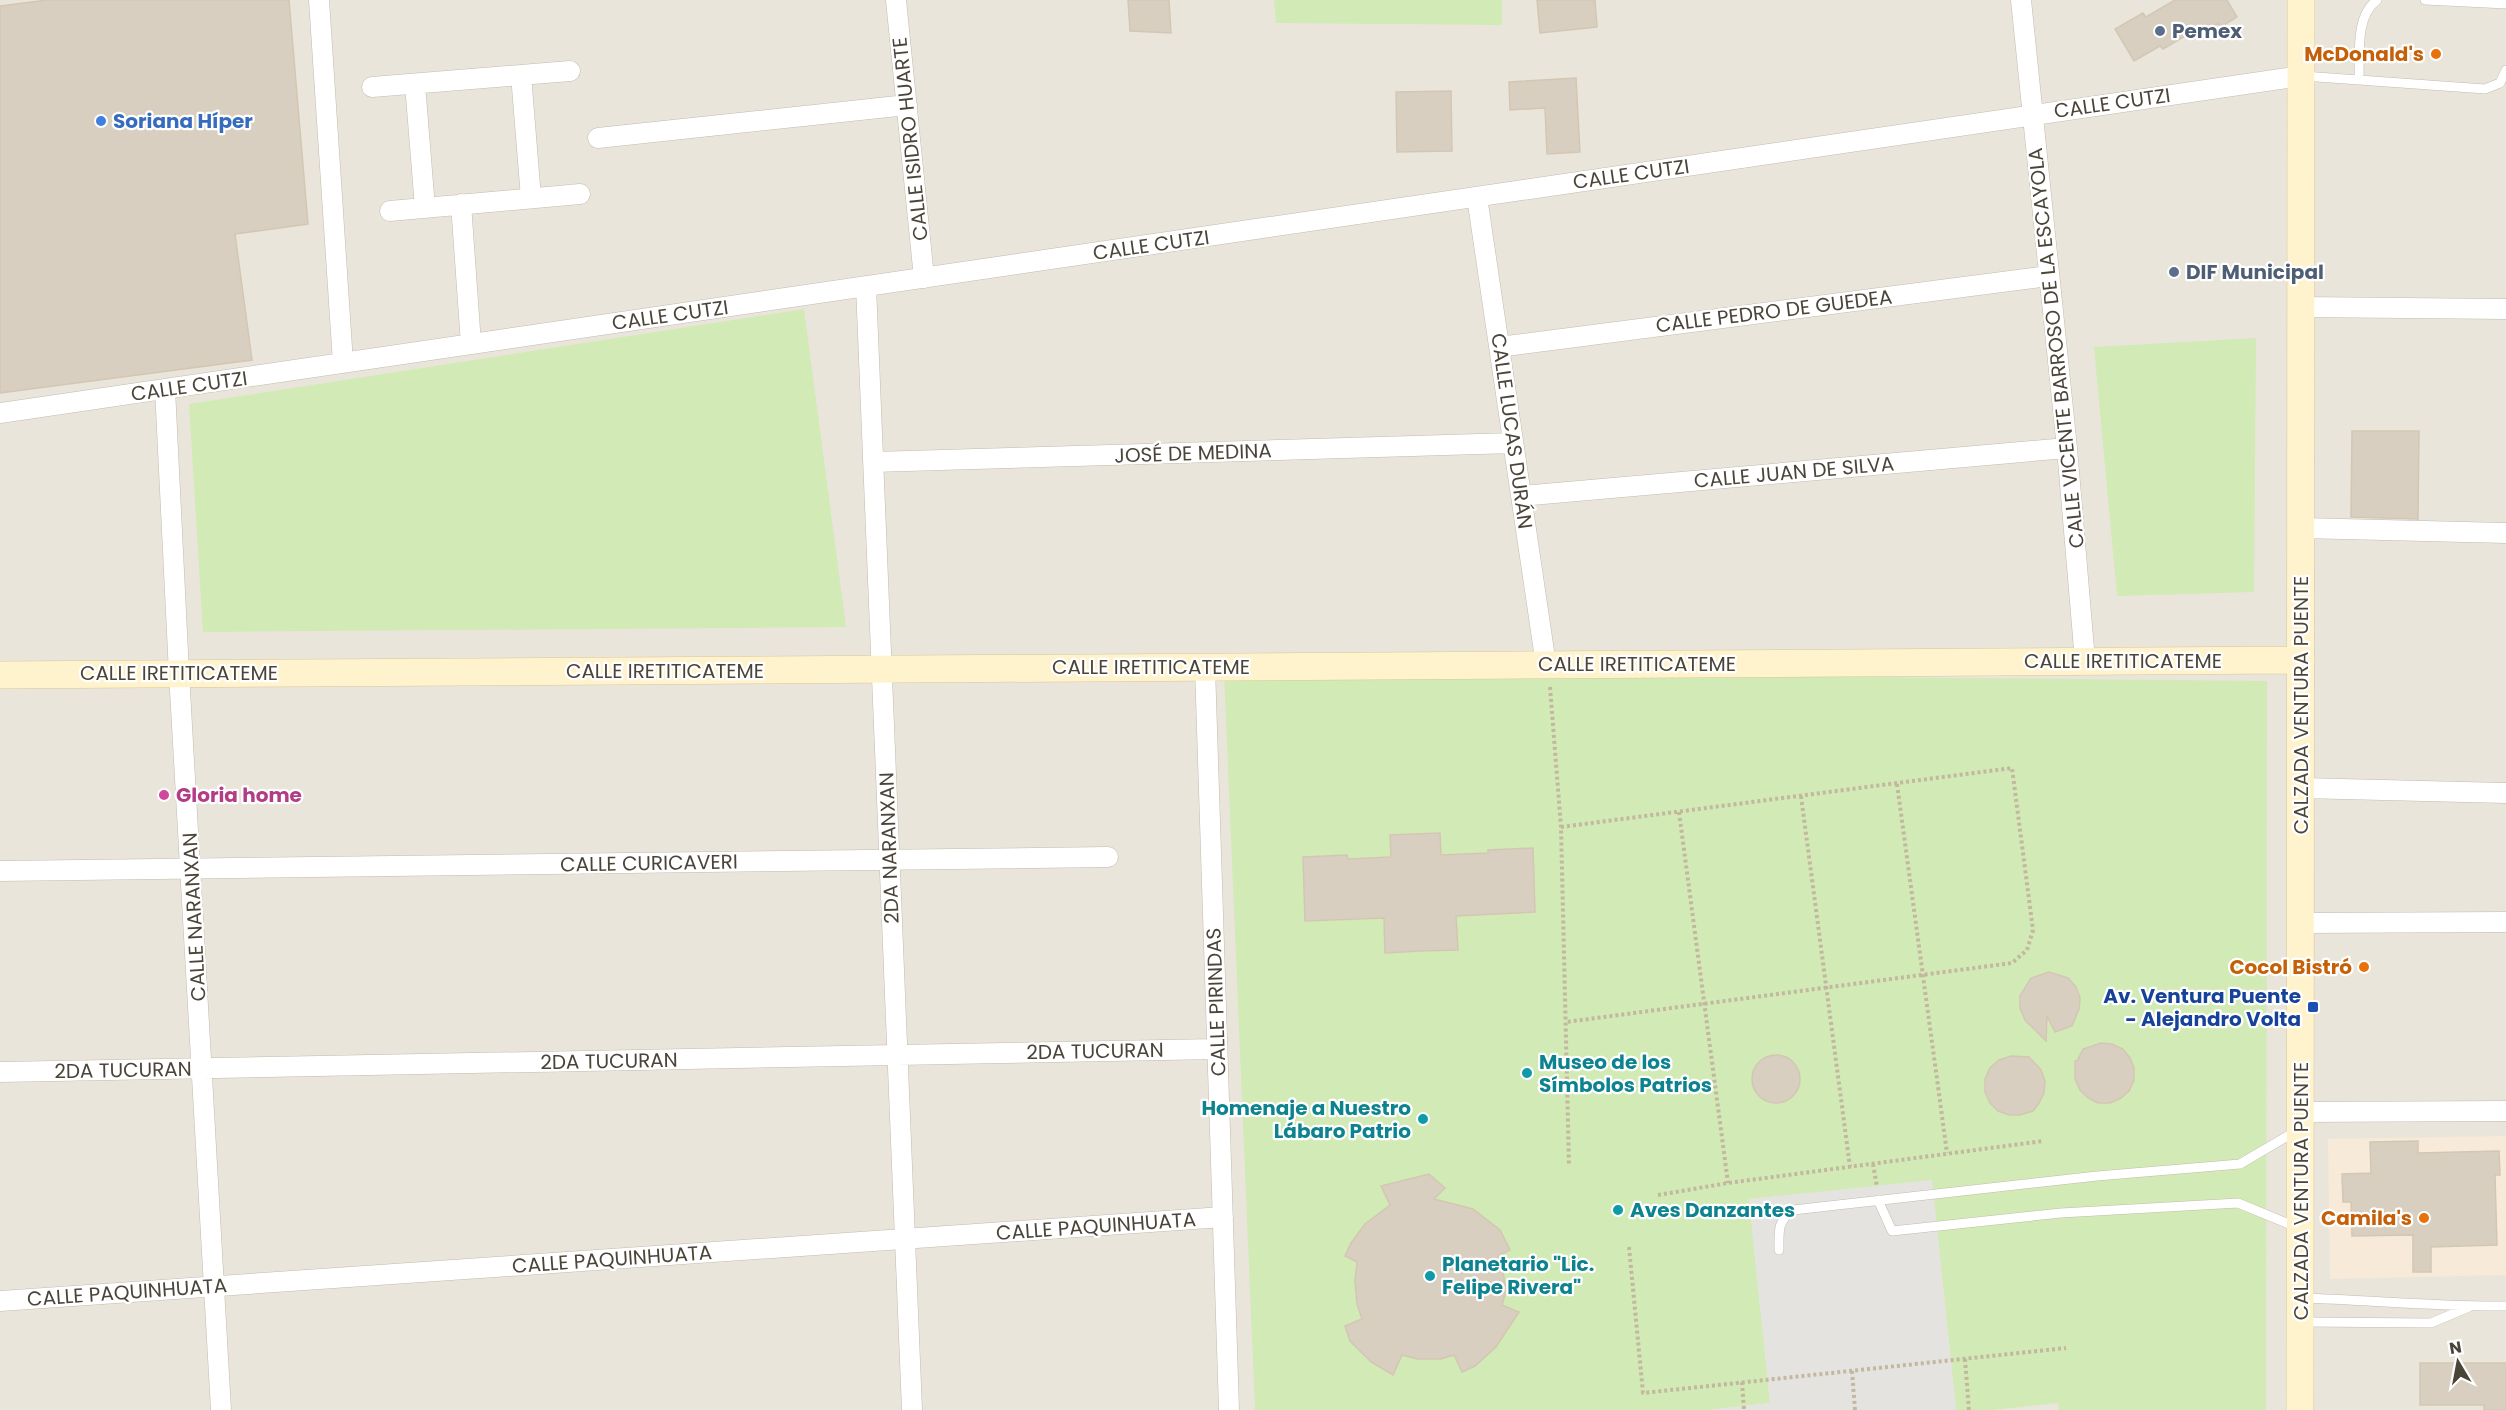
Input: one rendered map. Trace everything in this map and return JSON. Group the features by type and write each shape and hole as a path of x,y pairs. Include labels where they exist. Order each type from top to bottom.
{"street":[{"path":"320,0 343,363"},
{"name":"CALLE ISIDRO HUARTE","path":"896,0 924,278"},
{"name":"CALLE VICENTE BARROSO DE LA ESCAYOLA","path":"2021,0 2067,448 2085,661"},
{"name":"CALZADA VENTURA PUENTE","path":"2300,1410 2301,0"},
{"path":"372,87 570,71"},
{"path":"521,75 531,198"},
{"name":"CALLE CUTZI","path":"0,413 2301,76"},
{"path":"415,84 425,208"},
{"path":"598,138 907,105"},
{"path":"390,211 580,194"},
{"name":"CALLE LUCAS DURÁN","path":"1477,197 1546,664"},
{"path":"461,204 471,344"},
{"name":"CALLE PEDRO DE GUEDEA","path":"1499,346 2049,276"},
{"name":"2DA NARANXAN","path":"866,286 912,1410"},
{"path":"2301,307 2506,309"},
{"name":"CALLE NARANXAN","path":"165,389 221,1410"},
{"name":"JOSÉ DE MEDINA","path":"873,462 1513,443"},
{"name":"CALLE JUAN DE SILVA","path":"1521,496 2067,448"},
{"path":"2301,528 2506,533"},
{"name":"CALLE IRETITICATEME","path":"0,675 2301,660"},
{"name":"CALLE PIRINDAS","path":"1204,667 1230,1410"},
{"path":"2301,788 2506,793"},
{"name":"CALLE CURICAVERI","path":"0,871 1108,857"},
{"path":"2301,923 2506,922"},
{"name":"2DA TUCURAN","path":"0,1072 1217,1049"},
{"path":"2300,1118 2506,1111"},
{"name":"CALLE PAQUINHUATA","path":"0,1301 1223,1217"}],"lane":[{"path":"2359,79 2362,20 2369,6 2377,0"},
{"path":"2425,0 2506,4"},
{"path":"2301,76 2485,89 2500,83 2506,70"},
{"path":"1779,1250 1779,1225 1784,1216 1793,1210 2097,1176 2240,1164 2299,1129 2300,1118"},
{"path":"1878,1200 1892,1231 1908,1233 2061,1213 2238,1203 2300,1228 2301,1234"},
{"path":"2301,1310 2382,1300 2506,1306"},
{"path":"2301,1310 2431,1323 2472,1306"}],"path":[{"path":"1546,664 1550,681 1561,827 1569,1166"},
{"path":"1561,827 2012,768 2034,930 2027,950 2012,963 1566,1022"},
{"path":"1896,784 1947,1153"},
{"path":"1801,796 1850,1167"},
{"path":"1679,812 1728,1183"},
{"path":"1658,1195 1728,1183 2043,1141"},
{"path":"1873,1164 1878,1200"},
{"path":"1629,1247 1643,1393 2066,1348"},
{"path":"1965,1359 1970,1410"},
{"path":"1852,1371 1855,1410"},
{"path":"1742,1382 1744,1410"}],"shaded area":[{"path":"0,0 2506,0 2506,1410 0,1410"},
{"path":"2506,1136 2506,1275 2330,1279 2328,1139"},
{"path":"1932,1180 1956,1410 1707,1410 1770,1403 1749,1199"}],"green space":[{"path":"1274,0 1502,0 1502,25 1276,23"},
{"path":"804,309 846,627 203,632 189,404"},
{"path":"2256,338 2254,592 2117,596 2094,347"},
{"path":"1224,671 2267,681 2266,1410 2059,1410 2058,1403 1992,1410 1956,1410 1932,1181 1749,1199 1770,1403 1707,1410 1255,1410"}],"building":[{"name":"Soriana Híper","path":"47,0 289,0 308,224 235,234 252,360 0,393 0,6"},
{"path":"1128,0 1169,0 1171,33 1130,31"},
{"path":"1537,0 1595,0 1597,27 1540,33"},
{"name":"Pemex","path":"2175,0 2227,0 2237,17 2221,27 2219,23 2193,38 2190,33 2163,49 2160,46 2134,61 2115,29 2143,13 2146,17"},
{"path":"1576,78 1580,152 1547,154 1545,108 1510,110 1509,82"},
{"path":"1451,91 1452,151 1397,152 1396,92"},
{"path":"2352,431 2419,431 2418,519 2351,517"},
{"path":"1440,833 1441,855 1533,848 1535,912 1456,916 1458,950 1385,953 1384,918 1305,921 1303,857 1347,855 1348,859 1391,857 1390,835"},
{"path":"2049,972 2068,978 2076,987 2080,998 2079,1009 2072,1026 2055,1032 2047,1016 2046,1041 2025,1020 2020,1008 2020,996 2031,978"},
{"path":"2101,1043 2112,1044 2123,1049 2134,1068 2134,1080 2129,1091 2110,1103 2098,1103 2088,1098 2080,1090 2075,1079 2075,1061 2083,1049"},
{"path":"1771,1055 1781,1055 1793,1062 1800,1074 1800,1084 1793,1096 1781,1103 1771,1103 1756,1092 1752,1084 1752,1074 1763,1059"},
{"path":"2011,1056 2029,1057 2041,1070 2045,1081 2044,1093 2039,1103 2033,1111 2020,1115 2009,1115 1998,1111 1990,1103 1985,1092 1985,1079 1990,1068 1999,1060"},
{"name":"Camila's","path":"2418,1141 2418,1153 2499,1151 2500,1175 2495,1175 2497,1245 2431,1247 2431,1272 2413,1272 2413,1235 2352,1236 2351,1202 2343,1202 2342,1174 2371,1173 2370,1142"},
{"name":"Planetario \"Lic. Felipe Rivera\"","path":"1429,1174 1445,1188 1434,1199 1473,1209 1500,1230 1510,1250 1498,1256 1506,1291 1502,1305 1519,1312 1496,1347 1475,1366 1462,1372 1454,1355 1441,1359 1417,1359 1402,1355 1393,1375 1371,1362 1350,1341 1345,1326 1362,1319 1357,1304 1355,1281 1357,1262 1345,1256 1351,1243 1365,1224 1390,1205 1381,1186"},
{"path":"2420,1363 2506,1363 2506,1410 2484,1410 2484,1405 2420,1405"}],"place":[{"name":"Pemex","path":"2160,31"},
{"name":"McDonald's","path":"2436,54"},
{"name":"Soriana Híper","path":"101,121"},
{"name":"DIF Municipal","path":"2174,272"},
{"name":"Gloria home","path":"164,795"},
{"name":"Cocol Bistró","path":"2364,967"},
{"name":"Av. Ventura Puente - Alejandro Volta","path":"2313,1007"},
{"name":"Museo de los Símbolos Patrios","path":"1527,1073"},
{"name":"Homenaje a Nuestro Lábaro Patrio","path":"1423,1119"},
{"name":"Aves Danzantes","path":"1618,1210"},
{"name":"Camila's","path":"2424,1218"},
{"name":"Planetario \"Lic. Felipe Rivera\"","path":"1430,1276"}]}
